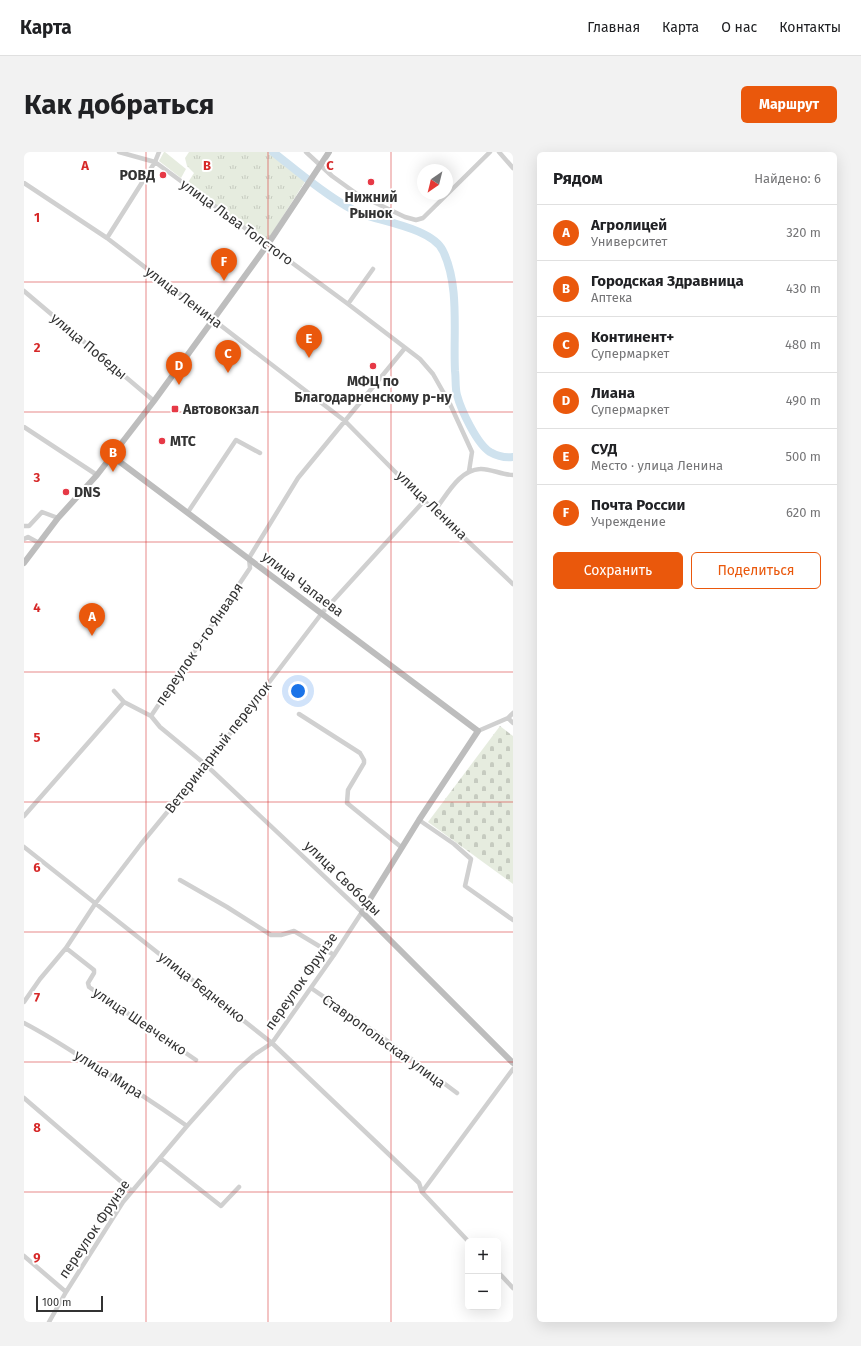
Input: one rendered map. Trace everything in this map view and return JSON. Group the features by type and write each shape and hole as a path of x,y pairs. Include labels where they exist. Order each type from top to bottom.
{"main road":[{"path":"24,563 58,518 97,475 154,401 268,244 329,152"},
{"name":"улица Чапаева","path":"112,456 478,731"},
{"name":"переулок Фрунзе","path":"362,912 401,847 478,731"},
{"name":"улица Свободы","path":"362,912 511,1061"}],"street":[{"name":"улица Льва Толстого","path":"119,152 155,162 268,244 424,363 433,374 450,404 472,452 469,471"},
{"path":"107,238 155,162 159,152"},
{"path":"306,152 332,176 357,194 405,217 416,220 423,218 490,152"},
{"path":"499,152 513,168"},
{"name":"улица Ленина","path":"24,183 107,238 345,421 424,501 513,584"},
{"path":"348,304 373,269"},
{"name":"улица Победы","path":"24,291 154,401"},
{"name":"переулок 9-го Января","path":"124,702 150,716 250,568 249,558 298,478 405,348"},
{"path":"24,427 97,475"},
{"path":"188,512 236,440 260,453"},
{"path":"435,510 460,478 469,471 480,468 506,475 513,475"},
{"name":"Ветеринарный переулок","path":"24,1002 40,979 66,948 95,904 141,844 206,765 322,613 424,501"},
{"path":"24,526 29,526 42,512 58,518"},
{"path":"24,539 28,538 39,543"},
{"path":"24,816 124,702 114,691"},
{"path":"478,731 508,718 513,713"},
{"path":"299,714 360,753 364,763 348,790 347,803 401,847"},
{"name":"улица Свободы","path":"150,716 160,727 206,765 362,912"},
{"path":"508,718 513,723"},
{"path":"419,820 454,844 471,859 464,886 513,920"},
{"name":"улица Бедненко","path":"24,847 272,1043 419,1183 422,1192 465,1238"},
{"path":"180,880 227,907 271,935 281,935 294,931 334,955"},
{"name":"переулок Фрунзе","path":"49,1322 66,1292 123,1202 187,1126 237,1070 254,1055 272,1043 334,955 362,912"},
{"name":"улица Шевченко","path":"66,948 94,970 94,973 88,983 89,987 196,1060"},
{"name":"Ставропольская улица","path":"311,988 378,1034 457,1093"},
{"name":"улица Мира","path":"24,1023 52,1038 115,1077 187,1126"},
{"path":"511,1061 513,1053"},
{"path":"422,1192 513,1069"},
{"path":"24,1098 132,1191"},
{"path":"160,1158 221,1206 239,1187"},
{"path":"24,1256 66,1292"},
{"path":"500,1274 513,1288"}],"green space":[{"path":"164,152 186,169 181,178 159,161"},
{"path":"189,152 270,152 306,180 267,241 187,184 194,173 187,166 185,158"},
{"path":"500,726 513,736 513,884 428,822"}],"waterway":[{"path":"273,152 318,187 350,208 362,214 407,227 429,237 438,243 443,251 448,265 454,294 456,392 459,401 470,426 485,448 498,456 513,457"}],"place":[{"name":"РОВД","path":"163,175"},
{"name":"Нижний Рынок","path":"371,182"},
{"name":"Почта России","path":"224,281"},
{"name":"СУД","path":"309,358"},
{"name":"МФЦ по Благодарненскому р-ну","path":"373,366"},
{"name":"Континент+","path":"228,373"},
{"name":"Лиана","path":"179,385"},
{"name":"Автовокзал","path":"175,409"},
{"name":"МТС","path":"162,441"},
{"name":"Городская Здравница","path":"113,472"},
{"name":"DNS","path":"66,492"},
{"name":"Агролицей","path":"92,636"}]}
